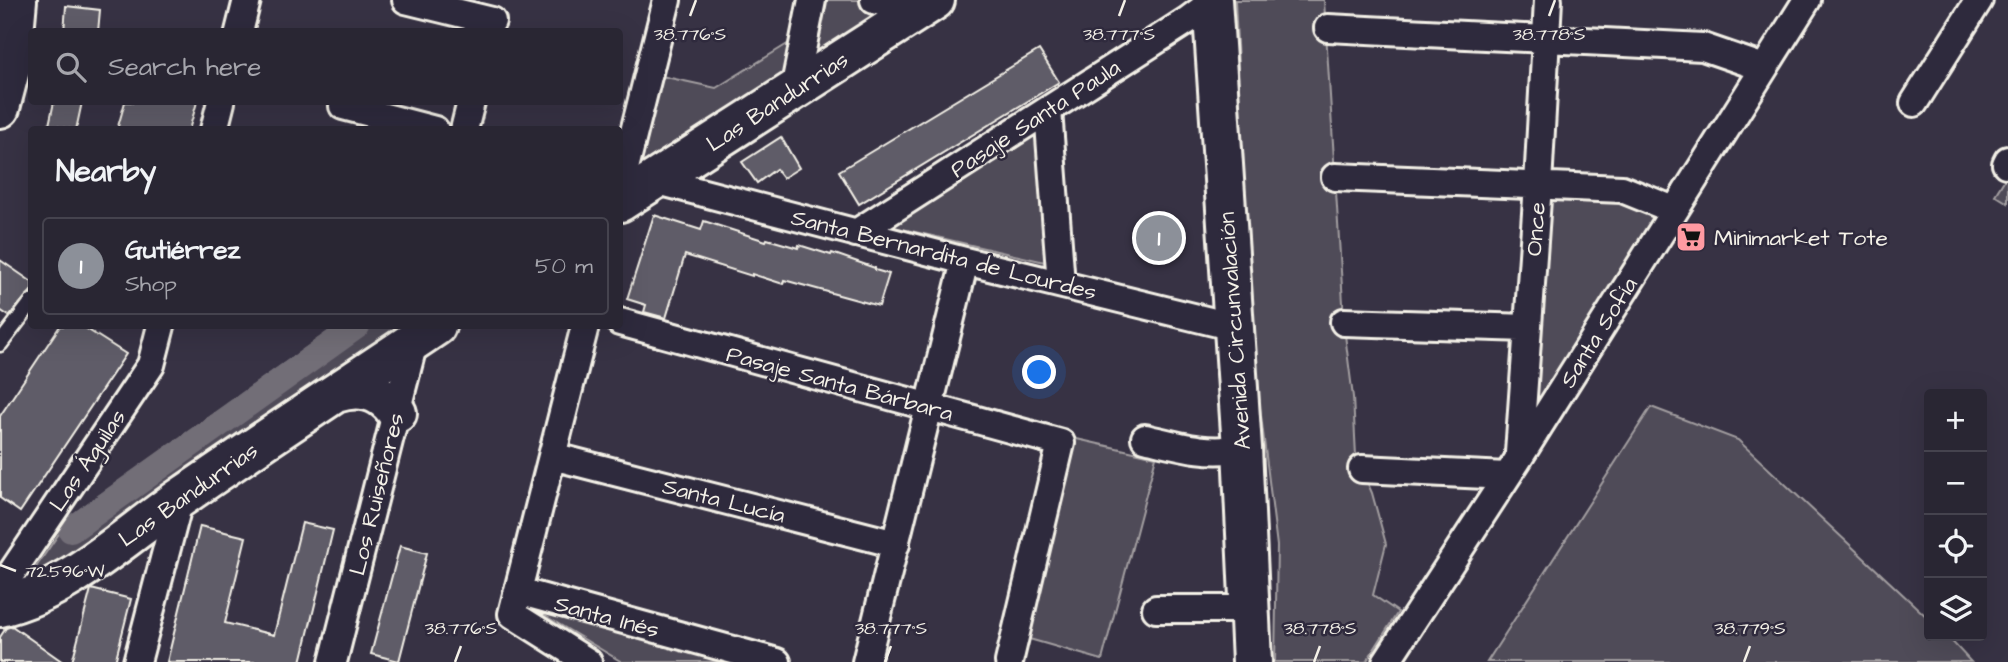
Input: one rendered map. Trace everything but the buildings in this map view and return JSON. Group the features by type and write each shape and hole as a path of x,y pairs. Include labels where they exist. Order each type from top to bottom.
{"street":[{"path":"0,108 11,66 17,0"},
{"path":"240,28 247,0"},
{"path":"407,0 493,18"},
{"path":"637,184 667,0"},
{"path":"794,90 812,0"},
{"path":"874,0 925,6"},
{"name":"Once","path":"1513,467 1538,185 1548,0"},
{"name":"Santa Sofía","path":"1386,662 1513,467 1807,0"},
{"path":"1914,103 1979,0"},
{"name":"Pasaje Santa Paula","path":"856,233 1188,20 1212,1"},
{"name":"Avenida Circunvalación","path":"1212,1 1242,448 1252,662"},
{"name":"Las Bandurrias","path":"623,199 637,184 794,90 925,6"},
{"path":"1328,28 1703,47 1764,68"},
{"path":"215,126 220,105"},
{"path":"465,126 470,105"},
{"path":"343,106 420,126"},
{"path":"1048,110 1061,284"},
{"path":"1335,177 1622,190 1674,210"},
{"name":"Santa Bernardita de Lourdes","path":"637,184 856,233 1234,327"},
{"path":"866,662 965,261"},
{"path":"1344,322 1527,328"},
{"name":"Pasaje Santa Bárbara","path":"623,323 1062,443 1009,662"},
{"name":"Las Águilas","path":"0,590 150,365 160,329"},
{"path":"584,329 512,614 588,662"},
{"name":"Las Bandurrias","path":"0,607 40,594 65,582 180,498 336,393 423,330"},
{"name":"Los Ruiseñores","path":"333,662 397,413 423,330"},
{"path":"336,393 368,390 385,399 397,413"},
{"path":"1145,438 1203,452 1242,448"},
{"name":"Santa Lucía","path":"552,456 896,544"},
{"path":"1362,469 1513,467"},
{"path":"137,662 180,498"},
{"name":"Santa Inés","path":"517,591 777,662"},
{"path":"1156,609 1251,609"}],"lane":[{"path":"0,344 28,307"}],"shaded area":[{"path":"815,0 862,0 885,10 805,61"},
{"path":"1235,0 1324,0 1345,335 1353,397 1356,456 1372,493 1386,544 1373,595 1398,612 1366,662 1275,662 1277,546 1250,326"},
{"path":"794,40 787,73 641,167 661,76 716,88"},
{"path":"1039,127 1049,263 885,225"},
{"path":"2008,174 2008,203 1995,195"},
{"path":"1541,189 1621,192 1668,211 1528,437"},
{"path":"333,329 405,329 23,586 71,516"},
{"path":"1651,407 1738,440 1924,614 1924,641 1952,641 1971,662 1487,662"},
{"path":"1068,437 1156,457 1102,660 1019,636"},
{"path":"527,605 744,662 622,662"}],"waterway":[{"path":"71,530 353,329"}],"place":[{"name":"Minimarket Tote","path":"1691,237"},
{"name":"Gutiérrez","path":"1159,238"}]}
